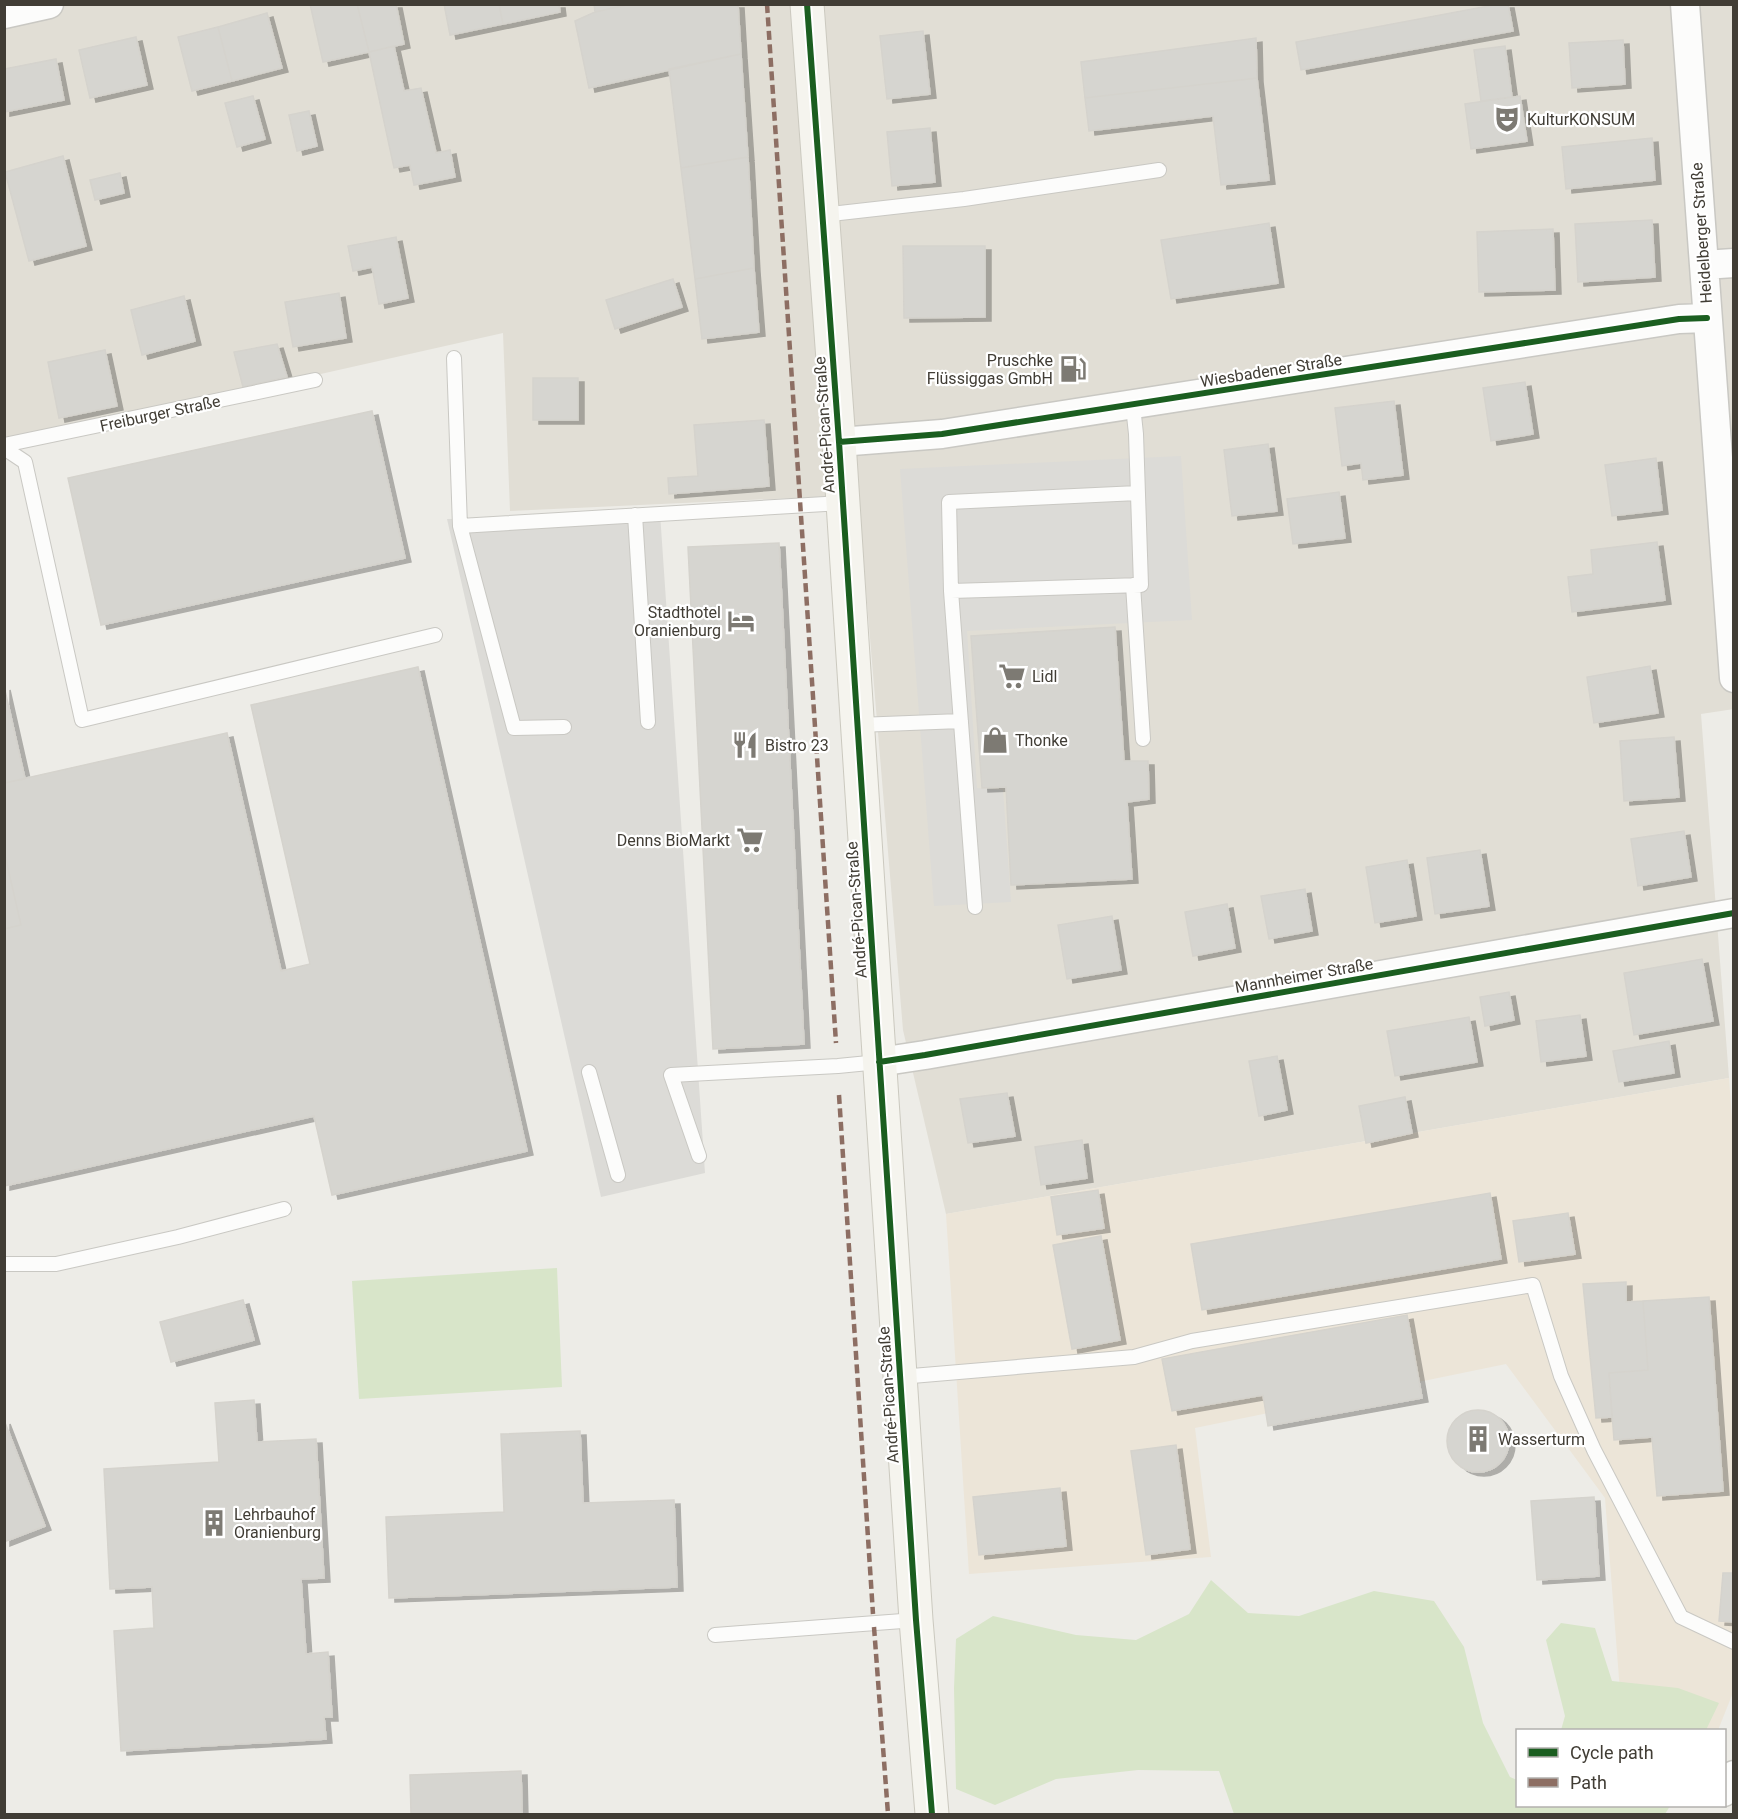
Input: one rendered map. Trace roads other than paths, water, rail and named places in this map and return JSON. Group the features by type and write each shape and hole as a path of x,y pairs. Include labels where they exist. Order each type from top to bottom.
{"street":[{"path":"4,14 49,4"},
{"name":"André-Pican-Straße","path":"807,4 839,442 916,1620 932,1815"},
{"name":"Heidelberger Straße","path":"1685,4 1734,678"},
{"path":"1704,265 1734,263"},
{"name":"Wiesbadener Straße","path":"839,442 942,434 1679,319 1707,318"},
{"name":"Mannheimer Straße","path":"879,1062 1734,913"},
{"path":"1726,1790 1734,1775"}],"lane":[{"path":"822,215 964,199 1159,170"},
{"path":"454,358 460,526 514,728 564,727"},
{"name":"Freiburger Straße","path":"4,447 315,380"},
{"path":"951,591 1141,585 1132,406"},
{"path":"4,447 25,462 82,720 435,635"},
{"path":"975,907 951,591 949,502 1138,493"},
{"path":"460,526 842,503"},
{"path":"634,515 648,722"},
{"path":"1132,585 1143,739"},
{"path":"857,726 961,721"},
{"path":"699,1156 671,1075 879,1062"},
{"path":"589,1072 618,1175"},
{"path":"4,1264 56,1263 178,1237 284,1209"},
{"path":"900,1377 1134,1357 1192,1341 1533,1286 1561,1376 1594,1450 1681,1617 1734,1642"},
{"path":"715,1635 916,1620"}],"place":[{"name":"KulturKONSUM","path":"1507,119"},
{"name":"Pruschke Flüssiggas GmbH","path":"1073,369"},
{"name":"Stadthotel Oranienburg","path":"741,621"},
{"name":"Lidl","path":"1012,676"},
{"name":"Thonke","path":"995,740"},
{"name":"Bistro 23","path":"745,745"},
{"name":"Denns BioMarkt","path":"750,840"},
{"name":"Wasserturm","path":"1478,1439"},
{"name":"Lehrbauhof Oranienburg","path":"214,1523"}]}
